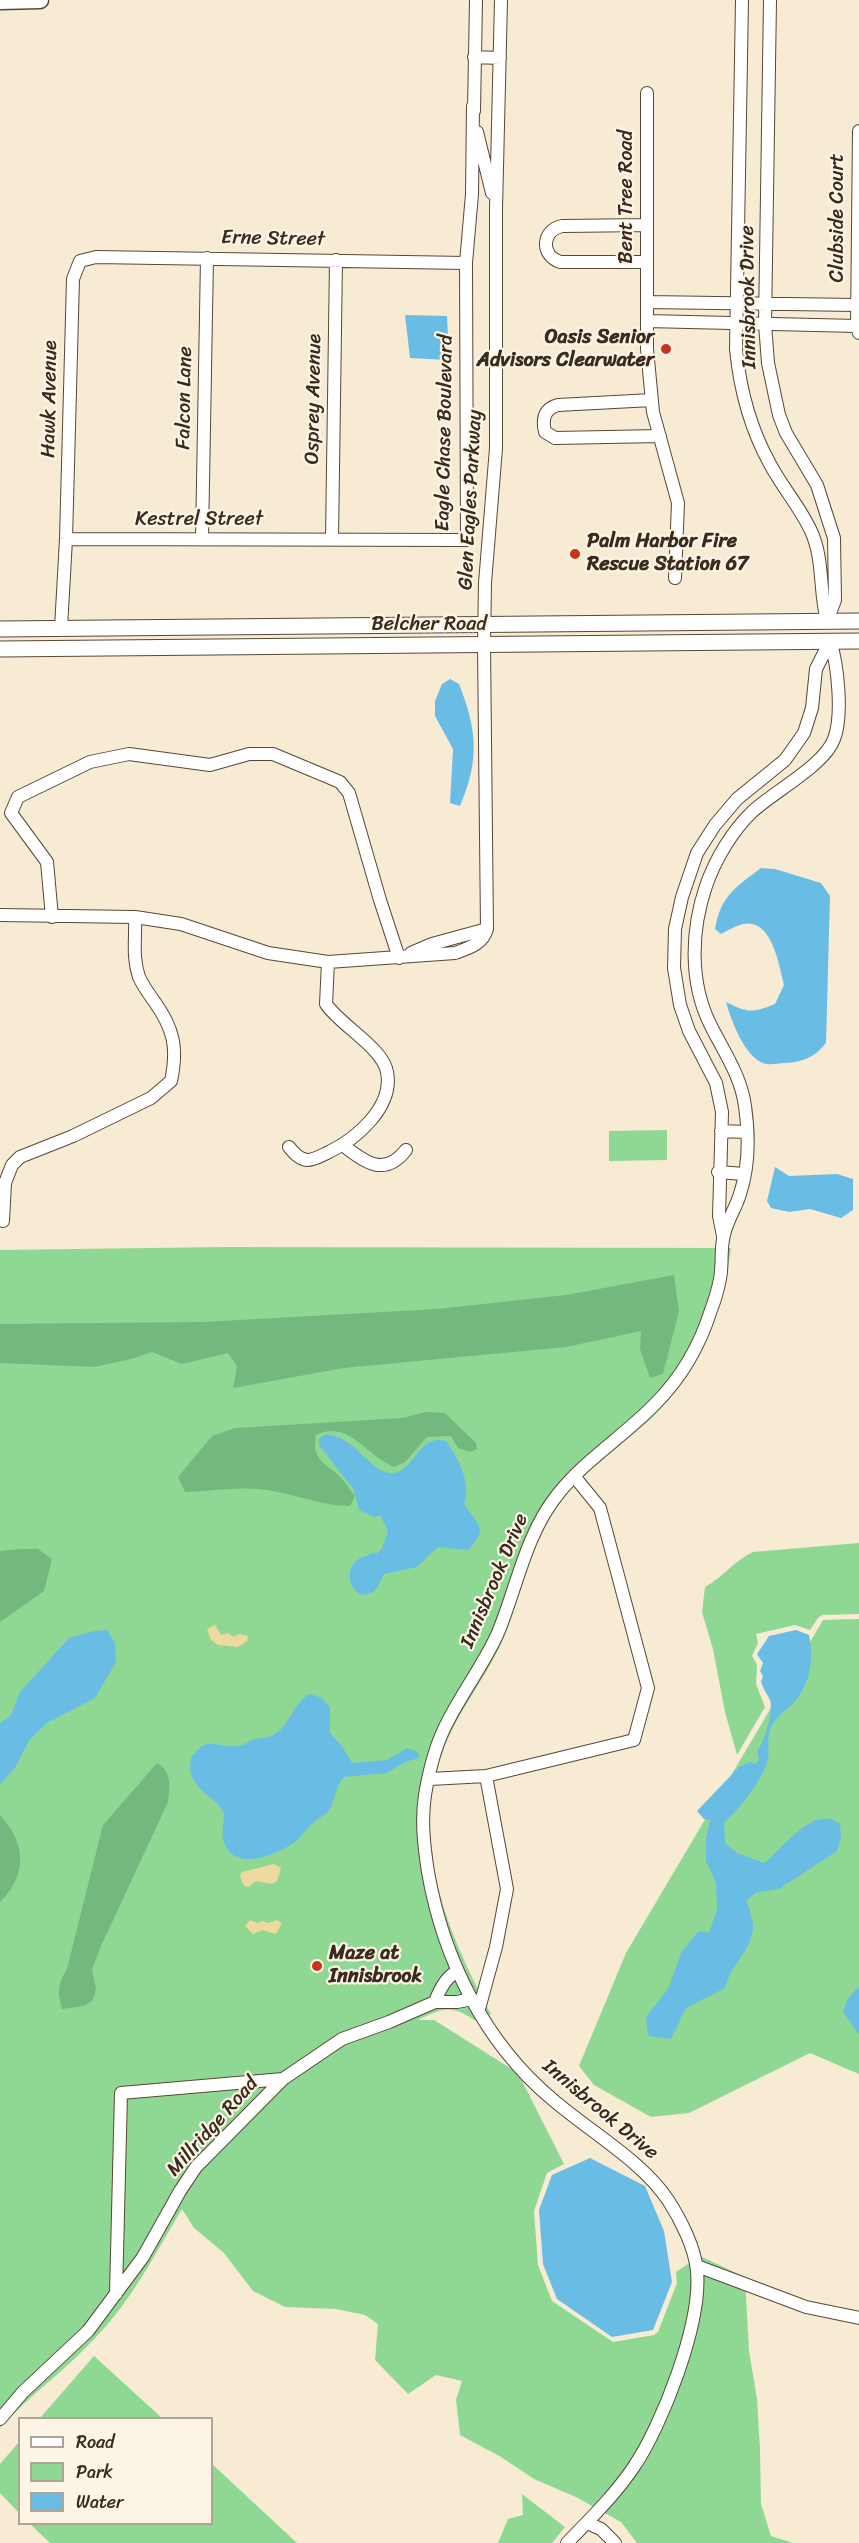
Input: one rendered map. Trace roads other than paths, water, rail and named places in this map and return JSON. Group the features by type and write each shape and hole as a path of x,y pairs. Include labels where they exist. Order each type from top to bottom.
{"highway":[{"path":"0,1 40,0"}],"main road":[{"path":"745,643 754,636 765,633 809,630 827,621"},
{"name":"Belcher Road","path":"0,629 859,621"},
{"path":"830,642 843,630 859,628"},
{"name":"Belcher Road","path":"0,649 859,641"}],"street":[{"name":"Glen Eagles Parkway","path":"476,0 473,106 496,209"},
{"name":"Glen Eagles Parkway","path":"399,958 432,944 486,933 484,625 496,448 496,209 501,0"},
{"name":"Innisbrook Drive","path":"742,0 738,376 746,408 770,465 800,509 812,533 819,555 822,601 827,621"},
{"name":"Innisbrook Drive","path":"770,0 765,324 772,389 779,415 786,433 817,485 834,538 835,600 827,621"},
{"path":"474,57 500,58"},
{"name":"Bent Tree Road","path":"647,93 646,349 652,400 678,503 675,578"},
{"name":"Eagle Chase Boulevard","path":"332,539 467,540 466,263 472,194 473,106"},
{"name":"Eagle Chase Boulevard","path":"472,194 476,178 491,149 499,110"},
{"name":"Clubside Court","path":"737,323 858,330 859,131"},
{"path":"646,225 562,226 553,228 548,233 545,243 546,250 552,259 560,262 646,262"},
{"name":"Erne Street","path":"80,261 96,257 466,263"},
{"name":"Falcon Lane","path":"202,539 207,258"},
{"name":"Osprey Avenue","path":"332,539 336,260"},
{"name":"Hawk Avenue","path":"61,628 66,539 73,279 80,261"},
{"path":"647,302 737,302"},
{"path":"683,302 683,322"},
{"name":"Clubside Court","path":"737,302 857,305"},
{"path":"646,321 737,323"},
{"path":"652,400 558,405 548,410 543,424 545,432 555,438 660,436"},
{"name":"Kestrel Street","path":"66,539 332,539"},
{"name":"Innisbrook Drive","path":"567,2543 630,2472 663,2414 692,2320 697,2266 687,2238 669,2202 649,2175 546,2095 510,2057 456,1972 432,1898 423,1846 425,1794 445,1726 496,1637 530,1540 554,1499 574,1476 653,1406 671,1387 699,1344 720,1280 723,1236 719,1216 718,1172 722,1112 716,1083 689,1031 680,1005 674,968 675,929 682,897 697,854 715,825 737,799 785,760 804,733 813,708 816,669 830,642"},
{"name":"Innisbrook Drive","path":"723,1236 742,1190 747,1132 746,1112 741,1082 706,1018 696,980 694,946 698,910 708,879 722,852 748,816 817,761 834,742 838,667 830,642"},
{"path":"0,915 52,917 135,917 181,924 268,953 328,962 399,958 350,793 340,782 273,754 249,754 210,765 129,754 90,762 18,797 11,813 47,862 52,917"},
{"path":"3,1221 5,1183 12,1165 20,1157 73,1136 152,1098 171,1081 175,1051 172,1032 167,1020 140,978 134,960 135,917"},
{"path":"289,1147 297,1156 310,1160 344,1145 369,1122 384,1099 388,1082 386,1067 378,1055 326,1004 328,962"},
{"path":"721,1131 747,1132"},
{"path":"344,1145 365,1161 380,1165 396,1160 406,1150"},
{"path":"718,1172 744,1174"},
{"path":"430,1779 486,1776 634,1740 648,1688 600,1509 574,1476"},
{"path":"475,2004 496,1947 507,1890 486,1776"},
{"path":"435,2002 441,1988 456,1972"},
{"name":"Millridge Road","path":"0,2419 23,2392 88,2331 143,2257 196,2167 283,2079 342,2039 435,2002 475,2004"},
{"path":"116,2294 121,2093 283,2079"},
{"path":"697,2266 806,2307 859,2318"},
{"path":"587,2523 601,2529 615,2543"}],"water":[{"path":"405,315 447,316 449,360 410,358"},
{"path":"450,679 459,684 470,716 474,745 471,774 460,806 450,803 453,749 435,716 435,701 442,684"},
{"path":"761,868 775,869 821,883 830,896 826,1043 813,1055 797,1061 766,1064 758,1061 740,1038 726,1002 745,1010 761,1009 775,1004 784,985 772,945 761,928 753,924 743,924 721,934 715,929 721,908 731,893"},
{"path":"775,1167 789,1176 837,1174 853,1179 853,1210 841,1218 810,1209 789,1212 771,1208 767,1201"},
{"path":"326,1434 346,1441 375,1466 389,1473 404,1469 428,1443 436,1440 446,1441 465,1479 464,1504 479,1526 480,1531 475,1543 468,1550 438,1547 417,1567 384,1574 375,1590 362,1595 357,1592 353,1588 350,1576 354,1563 382,1549 388,1531 380,1515 375,1517 359,1510 354,1490 319,1445 319,1439"},
{"path":"107,1630 115,1643 116,1662 95,1698 47,1723 30,1739 15,1768 0,1784 0,1723 11,1715 20,1692 69,1638"},
{"path":"796,1630 809,1635 811,1661 808,1677 796,1700 771,1727 766,1766 750,1793 724,1823 725,1843 737,1853 764,1863 810,1823 820,1819 830,1819 840,1824 841,1838 837,1851 779,1889 757,1892 747,1900 753,1925 749,1944 732,1971 725,1988 686,2008 671,2039 648,2036 646,2017 668,1989 682,1951 699,1931 709,1933 717,1910 716,1883 706,1861 706,1839 710,1820 704,1819 697,1811 740,1766 750,1762 755,1764 759,1760 757,1751 768,1727 771,1705 761,1682 763,1676 760,1671 763,1663 757,1654 769,1636"},
{"path":"310,1694 322,1698 330,1707 330,1733 342,1746 352,1763 387,1760 407,1748 418,1752 419,1758 405,1762 387,1773 344,1777 329,1810 295,1842 269,1855 248,1859 239,1858 225,1845 222,1833 224,1813 192,1777 191,1758 197,1750 208,1744 239,1746 275,1734 286,1723 299,1703"},
{"path":"859,1986 859,2035 843,2012 847,2000"},
{"path":"590,2158 645,2186 664,2231 672,2282 653,2330 612,2337 557,2299 543,2264 539,2210 552,2175"}],"place":[{"name":"Oasis Senior Advisors Clearwater","path":"666,349"},
{"name":"Palm Harbor Fire Rescue Station 67","path":"575,554"},
{"name":"Maze at Innisbrook","path":"317,1966"}]}
